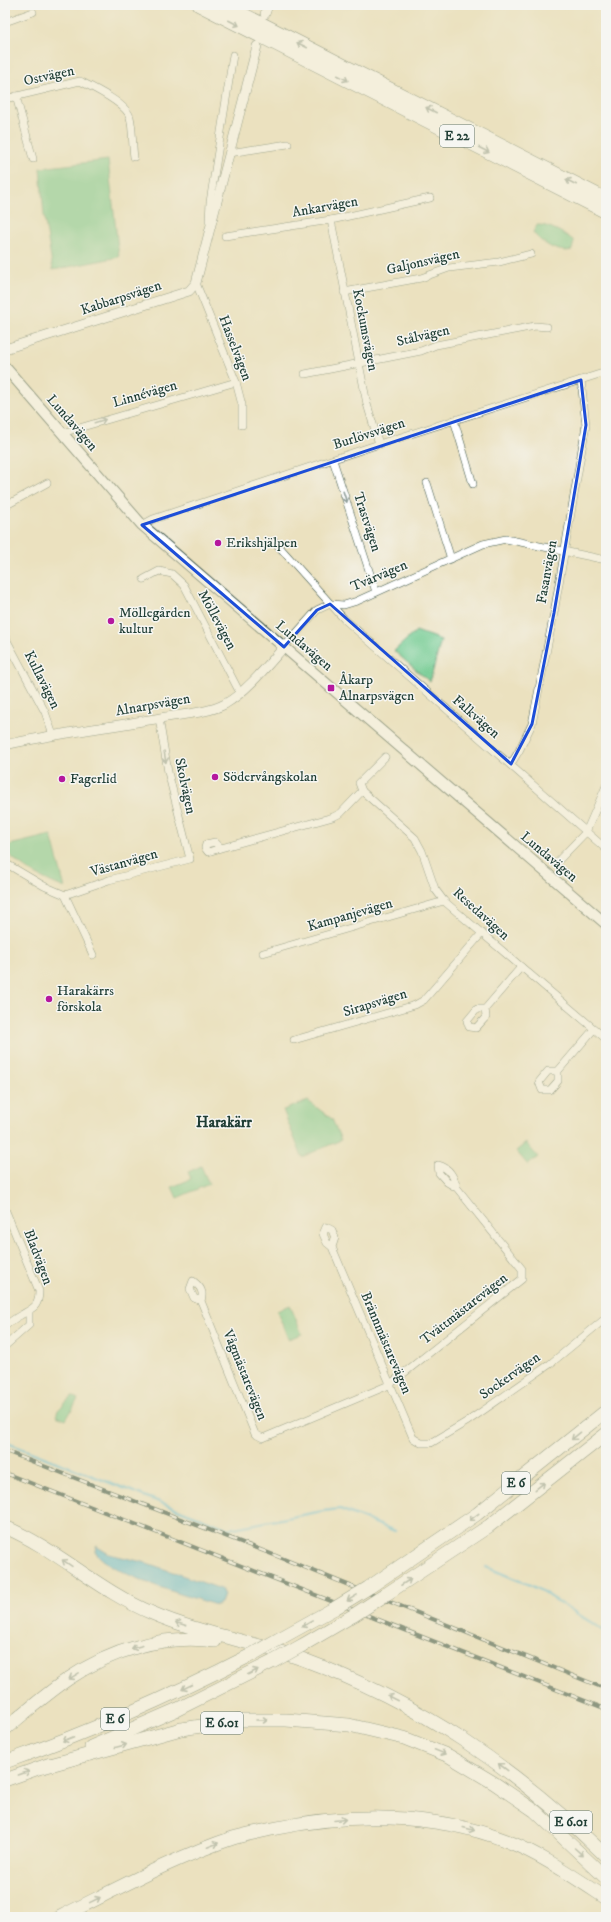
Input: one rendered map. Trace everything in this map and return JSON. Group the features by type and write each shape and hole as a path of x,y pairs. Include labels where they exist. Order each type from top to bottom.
{"highway":[{"name":"E 22","path":"199,5 606,212"},
{"name":"E 22","path":"225,5 606,199"},
{"name":"E 6","path":"5,1762 57,1744 171,1694 251,1655 335,1608 408,1562 477,1514 606,1412"},
{"name":"E 6","path":"5,1780 43,1767 171,1712 301,1646 354,1615 442,1559 489,1526 606,1434"},
{"path":"5,1527 39,1544 124,1600 152,1613 180,1624 286,1653"},
{"name":"E 6.01","path":"5,1729 68,1679 108,1657 137,1647 166,1641 201,1639 286,1653 356,1680 394,1698 438,1723 483,1752 534,1791 606,1856"},
{"name":"E 6.01","path":"43,1767 181,1729 242,1720 286,1720 349,1725 404,1738 449,1756 494,1783 535,1811 606,1878"},
{"path":"60,1917 172,1862 234,1837 298,1824 357,1819 417,1819 475,1830 508,1841 560,1868 606,1898"}],"main road":[{"name":"Lundavägen","path":"5,367 142,524 606,924"}],"street":[{"path":"5,22 33,12"},
{"path":"196,283 257,46"},
{"path":"208,236 210,202 233,55"},
{"name":"Ostvägen","path":"5,99 80,81 98,90 124,108 130,116 134,157"},
{"name":"Ostvägen","path":"16,96 33,159"},
{"path":"230,153 288,144"},
{"name":"Ankarvägen","path":"225,236 331,220 430,198"},
{"name":"Kockumsvägen","path":"331,220 358,363 367,404 379,444"},
{"name":"Galjonsvägen","path":"344,292 421,278 449,268 499,262 531,254"},
{"name":"Kabbarpsvägen","path":"5,349 189,291 196,283"},
{"name":"Hasselvägen","path":"196,283 236,382 242,405 242,425"},
{"name":"Stålvägen","path":"305,374 421,351 436,345 535,326 547,327"},
{"name":"Burlövsvägen","path":"142,524 153,519 379,444 606,372"},
{"name":"Fasanvägen","path":"511,764 532,724 564,551 586,425 581,380"},
{"name":"Linnévägen","path":"62,433 236,382"},
{"path":"454,420 474,484"},
{"name":"Trastvägen","path":"333,460 376,592"},
{"path":"5,506 47,483"},
{"path":"427,483 451,559"},
{"name":"Tvärvägen","path":"284,647 317,610 330,604 344,605 483,544 506,539 606,560"},
{"name":"Falkvägen","path":"275,542 344,619 606,848"},
{"name":"Möllevägen","path":"144,579 159,571 172,574 184,585 240,693"},
{"name":"Kullavägen","path":"5,637 44,712 53,734"},
{"name":"Alnarpsvägen","path":"5,745 53,734 160,718 221,706 240,693 284,647"},
{"name":"Skolvägen","path":"160,718 168,772 190,858"},
{"path":"221,848 333,818 341,813 362,791 359,783 385,756"},
{"path":"558,861 586,832 606,786"},
{"name":"Resedavägen","path":"362,791 415,838 435,888 444,902 606,1039"},
{"name":"Västanvägen","path":"65,895 109,880 190,858"},
{"path":"5,863 44,886 65,895 93,955"},
{"name":"Kampanjevägen","path":"263,953 444,902"},
{"name":"Sirapsvägen","path":"294,1040 415,1005 424,1000 482,933"},
{"path":"485,1008 521,967"},
{"path":"558,1071 594,1029"},
{"name":"Tvättmästarevägen","path":"389,1385 522,1279 522,1269 457,1188"},
{"name":"Bladvägen","path":"5,1209 39,1291 39,1300 29,1312 29,1325 5,1346"},
{"name":"Brännmästarevägen","path":"332,1247 389,1385 413,1438 421,1443"},
{"name":"Vågmästarevägen","path":"201,1301 255,1434 263,1438 389,1385"},
{"path":"5,1326 20,1315 29,1312"},
{"name":"Sockervägen","path":"421,1443 430,1443 468,1421 550,1364 606,1318"}],"highlighted area":[{"path":"581,380 586,425 554,613 532,724 511,764 330,604 317,610 284,647 142,525"}],"green space":[{"path":"108,160 119,257 53,270 44,216 40,168"},
{"path":"537,225 546,226 571,238 574,241 572,250 567,251 556,249 545,244 533,232"},
{"path":"416,631 441,640 430,682 394,651"},
{"path":"51,835 65,888 32,872 17,862 5,850 5,846"},
{"path":"308,1101 332,1119 341,1140 302,1157 283,1110"},
{"path":"526,1143 538,1157 528,1165 516,1151"},
{"path":"201,1166 209,1184 177,1198 172,1187 191,1179 188,1172"},
{"path":"290,1305 302,1334 288,1339 277,1311"},
{"path":"72,1396 78,1399 66,1420 56,1416 58,1410"}],"water":[{"path":"96,1546 109,1554 147,1563 221,1589 224,1595 221,1603 216,1605 150,1584 132,1576 115,1568 103,1560 95,1551"}],"waterway":[{"path":"5,1442 229,1529 340,1509 395,1531"},
{"path":"486,1567 537,1588 606,1632"}],"railway":[{"path":"5,1451 274,1555 606,1689"},
{"path":"5,1473 606,1709"}],"place":[{"name":"Erikshjälpen","path":"218,543"},
{"name":"Möllegården kultur","path":"111,621"},
{"name":"Åkarp Alnarpsvägen","path":"331,688"},
{"name":"Södervångskolan","path":"215,777"},
{"name":"Fagerlid","path":"62,779"},
{"name":"Harakärrs förskola","path":"49,999"}],"district":[{"name":"Harakärr","path":"224,1122"}]}
